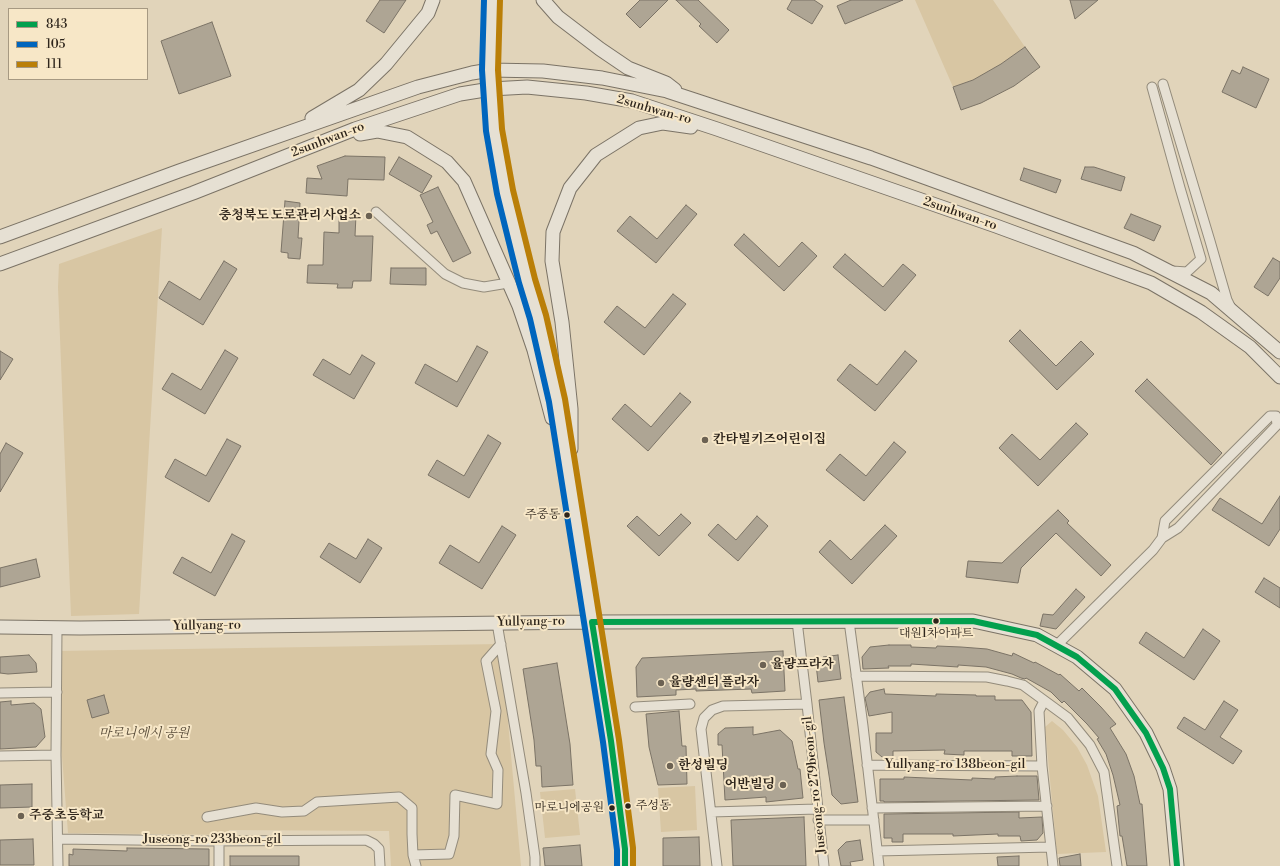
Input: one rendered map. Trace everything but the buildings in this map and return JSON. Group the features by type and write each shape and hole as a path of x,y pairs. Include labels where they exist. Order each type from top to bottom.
{"street":[{"path":"276,137 359,90 390,58 428,13 433,0"},
{"path":"492,0 490,70 494,130 505,192 538,317 557,400 611,741 625,849 625,866"},
{"path":"543,0 558,17 606,53 628,68 666,83 682,96"},
{"name":"2sunhwan-ro","path":"0,237 418,87 472,73 490,70 543,71 602,78 667,91 871,158 1133,253 1211,294 1280,352"},
{"path":"1163,84 1208,233 1226,300 1234,313"},
{"name":"2sunhwan-ro","path":"0,264 193,193 355,129 460,94 491,89 527,87 586,93 632,101 996,226 1152,283 1201,312 1250,347 1280,377"},
{"path":"1152,87 1201,259 1187,272 1169,271"},
{"path":"570,486 571,409 562,322 552,261 553,232 570,188 596,155 639,128 663,123 725,132"},
{"path":"328,140 377,131 407,137 447,162 464,181 519,306 534,350 570,486"},
{"path":"376,212 445,274 463,283 484,287 508,283"},
{"path":"1057,645 1153,550 1162,538 1178,528 1277,425 1276,416 1270,416 1165,521 1162,538"},
{"name":"Yullyang-ro","path":"0,626 57,628 592,622 973,622 1037,635 1077,656 1115,689 1146,733 1163,768 1170,789 1177,866"},
{"name":"Juseong-ro 279beon-gil","path":"797,622 824,866"},
{"name":"Yullyang-ro 138beon-gil","path":"849,622 863,726 879,866"},
{"path":"497,623 526,793 535,866"},
{"path":"57,628 56,755 58,866"},
{"path":"414,855 449,854 454,836 455,795 497,804 498,770 491,754 496,711 486,661 501,644"},
{"path":"856,676 987,677 1007,680 1022,685 1068,718 1090,745 1104,772 1117,866"},
{"path":"0,693 57,692"},
{"path":"1044,701 1039,712 1042,766 1053,866"},
{"path":"635,707 690,704"},
{"name":"Juseong-ro 279beon-gil","path":"717,866 700,729 704,718 712,710 722,706 807,704"},
{"path":"0,756 56,755"},
{"name":"Yullyang-ro 138beon-gil","path":"867,765 1042,766"},
{"path":"207,817 256,808 282,812 304,811 317,802 399,797 412,808 412,834 416,866"},
{"path":"872,808 1047,806"},
{"path":"710,812 817,809"},
{"path":"818,820 874,820"},
{"name":"Juseong-ro 233beon-gil","path":"58,839 219,841 366,840 374,844 379,849 380,866"},
{"path":"219,841 219,866"},
{"path":"877,851 1051,847"}],"green space":[{"path":"915,0 993,0 1025,47 1001,64 973,80 953,87"},
{"path":"162,228 139,614 71,616 58,287 59,264"},
{"name":"마로니에시 공원","path":"501,644 521,866 391,866 389,831 229,830 229,835 68,833 57,692 57,651"},
{"path":"1052,721 1063,730 1077,747 1087,765 1098,796 1106,852 1057,854 1045,727"},
{"path":"695,786 697,830 661,832 658,788"},
{"path":"575,789 580,835 545,838 540,792"}],"transit line":[{"name":"105","path":"484,0 482,70 486,131 497,194 519,283 530,319 549,402 603,742 617,850 617,866"},
{"name":"111","path":"500,0 498,70 502,129 513,190 535,279 546,315 565,399 619,740 633,848 633,866"},
{"name":"843","path":"625,866 625,849 611,741 592,622 973,621 1037,635 1077,657 1115,689 1146,733 1163,768 1170,789 1177,866"}],"place":[{"name":"충청북도 도로관리 사업소","path":"369,216"},
{"name":"칸타빌키즈어린이집","path":"705,440"},
{"name":"주중동","path":"567,515"},
{"name":"대원1차아파트","path":"936,621"},
{"name":"율량프라자","path":"763,665"},
{"name":"율량센터 플라자","path":"661,683"},
{"name":"한성빌딩","path":"670,766"},
{"name":"어반빌딩","path":"783,785"},
{"name":"주성동","path":"628,806"},
{"name":"마로니에공원","path":"612,808"},
{"name":"주중초등학교","path":"21,816"}]}
